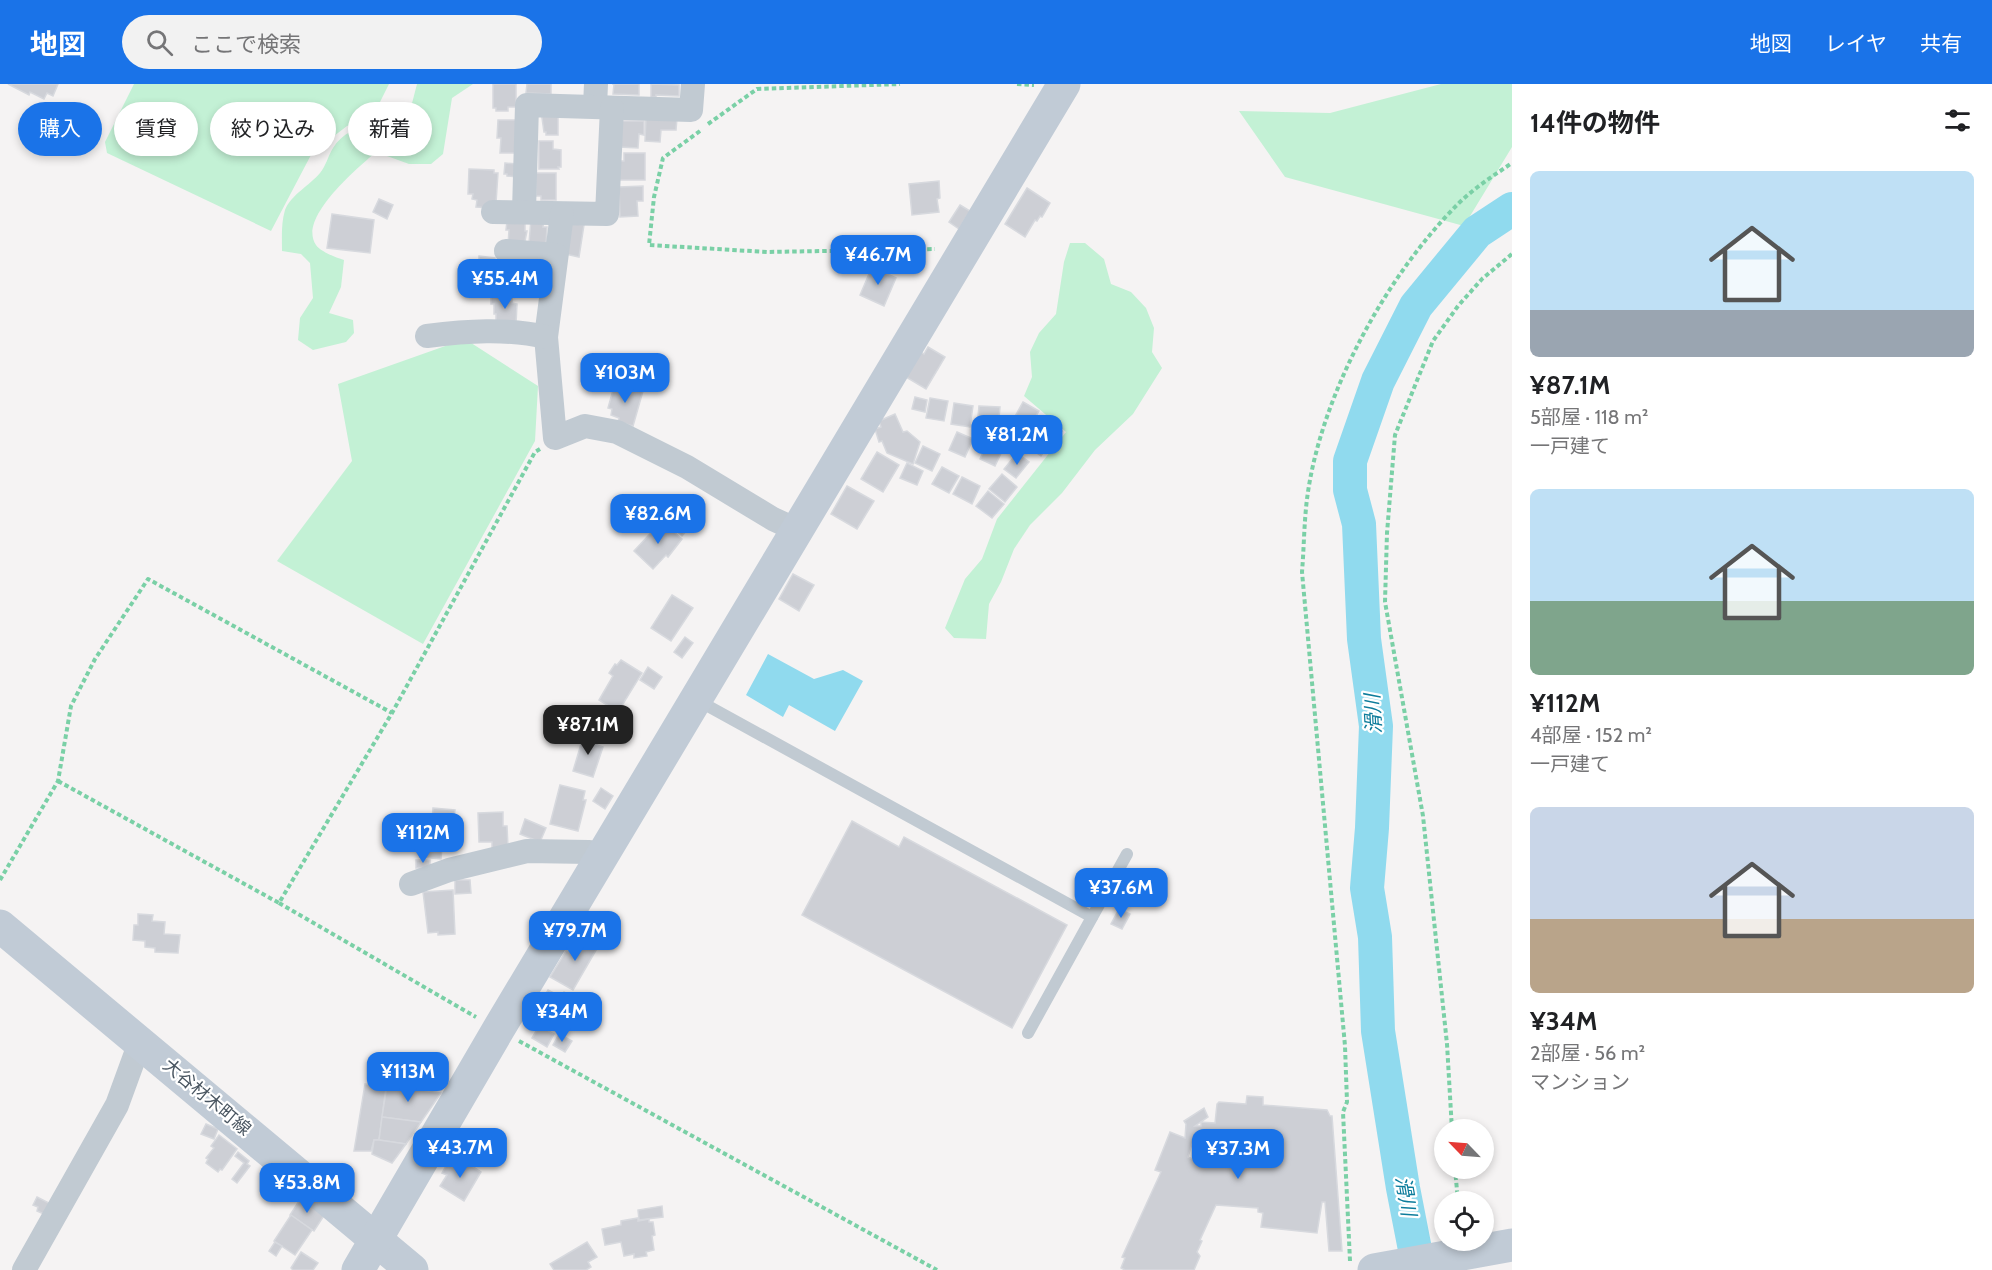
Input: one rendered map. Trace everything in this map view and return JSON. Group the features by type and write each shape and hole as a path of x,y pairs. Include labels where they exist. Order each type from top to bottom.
{"street":[{"path":"524,211 527,105 601,99 692,110 693,84"},
{"path":"358,1270 498,1030 1064,84"},
{"path":"493,212 607,214 601,99"},
{"path":"562,214 546,337 555,438 585,426 617,432 687,467 773,519 797,530"},
{"path":"506,251 556,255"},
{"path":"427,336 497,331 546,337"},
{"path":"411,884 449,870 527,851 589,852 601,858"},
{"name":"大谷材木町線","path":"0,926 412,1270"},
{"path":"24,1270 117,1105 140,1042"},
{"path":"1374,1270 1512,1245"}],"lane":[{"path":"696,700 1092,917"},
{"path":"1028,1033 1127,854"}],"path":[{"path":"900,84 757,88 663,159 654,198 649,245 767,252 966,248"},
{"path":"1351,1270 1343,1112 1347,1102 1345,1046 1302,572 1307,498 1321,436 1341,379 1372,318 1396,279 1427,238 1467,196 1512,163"},
{"path":"1451,1119 1447,1044 1423,816 1385,602 1387,533 1395,435 1433,342 1458,306 1482,279 1512,254"},
{"path":"279,903 392,713 535,452 555,438"},
{"path":"0,880 58,781 71,706 95,659 148,579 392,713"},
{"path":"58,781 279,903 498,1030 937,1270"}],"green space":[{"path":"134,84 389,84 380,102 348,102 348,126 336,134 336,102 210,102 210,156 310,156 271,231 107,153 105,142 114,124 114,156 198,156 198,102 125,102"},
{"path":"417,84 473,84 452,98 443,154 431,164 409,164 387,156 432,156 432,102 412,102"},
{"path":"1441,84 1512,84 1512,147 1464,226 1285,177 1239,111 1330,113"},
{"path":"347,134 348,156 372,156 332,194 315,221 312,234 318,248 344,260 341,287 329,313 353,320 354,333 346,342 313,350 298,340 300,318 313,298 310,263 301,254 282,251 282,225 288,205 320,173 329,156 336,156 336,144"},
{"path":"1070,243 1085,243 1104,259 1111,284 1131,292 1146,308 1154,328 1152,352 1162,368 1133,414 1095,450 1062,493 1030,525 1014,549 1001,582 989,604 986,639 954,638 945,628 965,579 982,559 997,519 1066,432 1024,396 1032,377 1030,352 1039,333 1056,314 1064,262"},
{"path":"465,339 538,386 535,441 423,644 277,561 352,461 338,384"}],"water":[{"path":"768,654 814,679 843,670 863,681 835,731 789,705 783,717 746,695"}],"building":[{"path":"8,84 58,84 53,96 47,93 44,99 30,92 29,95"},
{"path":"493,84 516,84 516,107 508,107 508,111 496,111 496,108 493,108"},
{"path":"527,84 551,84 551,94 526,93"},
{"path":"614,84 639,84 639,95 613,94"},
{"path":"651,84 679,85 679,96 656,95 656,97 651,97"},
{"path":"541,111 558,111 558,135 546,135"},
{"path":"646,117 677,118 676,130 661,130 660,142 645,141"},
{"path":"498,120 523,120 520,153 500,153 501,138 497,138"},
{"path":"620,121 644,121 644,135 639,134 638,148 619,147"},
{"path":"539,141 553,141 553,149 561,150 559,169 539,169"},
{"path":"624,153 645,153 645,180 619,180 620,161 624,161"},
{"path":"505,163 518,164 517,177 504,174"},
{"path":"469,169 494,170 494,173 498,173 496,203 491,208 476,207 477,200 472,199 473,194 468,194"},
{"path":"536,173 556,173 556,200 541,200 541,196 536,196"},
{"path":"939,181 940,198 937,199 939,212 912,215 909,184"},
{"path":"643,186 643,201 637,201 638,216 620,217 619,187"},
{"path":"1027,188 1050,203 1042,217 1035,220 1025,237 1005,224"},
{"path":"379,199 393,205 387,219 373,212"},
{"path":"960,205 970,211 959,229 949,222"},
{"path":"332,214 374,220 370,253 327,248"},
{"path":"531,219 544,220 543,227 547,227 546,244 529,243"},
{"path":"507,221 525,222 525,231 527,231 524,246 508,245"},
{"path":"569,223 584,225 579,257 565,254"},
{"path":"479,256 495,258 494,268 499,268 496,288 481,286 478,282"},
{"path":"514,265 529,267 526,296 511,294"},
{"path":"872,267 896,278 884,306 860,295"},
{"path":"491,296 512,297 512,303 517,304 516,324 496,323"},
{"path":"928,347 945,357 926,389 906,377 921,352 924,354"},
{"path":"615,383 643,391 633,426 618,422 619,418 611,415 612,409 608,408"},
{"path":"915,397 927,400 925,412 912,409"},
{"path":"930,398 948,401 944,421 926,418"},
{"path":"1023,402 1039,411 1028,429 1013,420"},
{"path":"954,403 973,406 970,427 951,424"},
{"path":"979,406 1000,407 998,429 977,427"},
{"path":"895,414 903,432 907,431 920,442 913,464 887,453 882,441 879,442 875,429 881,427 879,421"},
{"path":"1048,419 1062,431 1048,446 1034,434"},
{"path":"957,432 973,439 965,457 949,450"},
{"path":"1032,439 1046,448 1041,456 1027,446"},
{"path":"988,442 1003,449 995,466 980,459"},
{"path":"923,446 940,454 932,471 915,463"},
{"path":"877,452 899,465 883,492 861,479"},
{"path":"1017,453 1029,462 1016,478 1004,469"},
{"path":"907,463 923,471 917,485 900,478"},
{"path":"942,467 959,476 949,493 932,484"},
{"path":"1002,474 1017,487 1005,502 989,489"},
{"path":"962,477 980,486 972,504 953,494"},
{"path":"847,486 874,501 857,529 831,514"},
{"path":"988,491 1004,504 992,518 976,506"},
{"path":"680,511 693,523 682,536 668,523"},
{"path":"662,521 682,539 668,557 666,555 653,569 634,551"},
{"path":"793,574 814,585 799,611 779,599"},
{"path":"672,595 693,608 671,641 651,628"},
{"path":"685,637 693,643 682,658 674,652"},
{"path":"621,660 642,673 618,712 599,700 613,676 609,673"},
{"path":"648,667 662,677 654,689 640,680"},
{"path":"584,734 599,739 597,745 603,747 593,777 573,771"},
{"path":"560,785 585,791 583,800 586,800 578,831 550,824"},
{"path":"601,788 613,796 605,809 593,801"},
{"path":"433,808 455,810 453,825 444,824 441,859 420,857 422,845 415,844 416,831 423,832 424,821 432,822"},
{"path":"503,812 503,826 507,826 508,847 492,848 492,842 479,842 478,813"},
{"path":"525,819 546,828 540,842 520,834"},
{"path":"852,821 899,847 904,837 1067,925 1012,1028 802,915"},
{"path":"416,860 430,860 430,868 416,868"},
{"path":"1149,871 1165,899 1159,903 1142,875"},
{"path":"455,880 470,880 471,893 455,894"},
{"path":"453,890 455,934 428,933 423,892"},
{"path":"1119,909 1130,914 1122,929 1111,924"},
{"path":"138,914 153,915 152,921 165,922 164,934 180,935 178,953 155,952 155,948 145,947 145,941 133,940 134,925 138,925"},
{"path":"579,934 599,945 573,990 550,977"},
{"path":"548,990 561,997 564,992 578,1000 569,1015 560,1009 547,1030 554,1034 547,1047 532,1038 539,1026 530,1022"},
{"path":"559,1034 572,1041 565,1052 553,1045"},
{"path":"365,1084 386,1087 379,1140 374,1140 371,1151 354,1151"},
{"path":"387,1085 441,1093 421,1122 382,1117"},
{"path":"1247,1096 1263,1097 1263,1105 1327,1110 1332,1116 1342,1251 1329,1251 1325,1202 1322,1202 1317,1233 1261,1227 1263,1213 1258,1212 1258,1208 1216,1205 1200,1240 1202,1241 1197,1252 1200,1256 1194,1270 1125,1270 1121,1268 1125,1258 1122,1257 1161,1172 1155,1170 1170,1132 1185,1138 1186,1124 1184,1121 1204,1108 1208,1117 1195,1126 1201,1126 1201,1122 1215,1123 1219,1102 1246,1104","holes":["1192,1144 1201,1145 1200,1162 1188,1157"]},
{"path":"382,1117 421,1122 406,1144 379,1140"},
{"path":"206,1124 218,1129 214,1139 201,1134"},
{"path":"219,1135 237,1149 222,1170 218,1172 206,1163 208,1159 206,1158 214,1148 211,1146"},
{"path":"374,1140 406,1144 392,1163 372,1154"},
{"path":"475,1142 488,1149 481,1161 469,1154"},
{"path":"238,1152 249,1161 247,1164 250,1166 237,1183 232,1179 244,1163 235,1156"},
{"path":"458,1157 481,1172 464,1201 440,1186 447,1175 442,1173 447,1164 452,1167"},
{"path":"37,1197 49,1203 44,1214 37,1211 38,1207 33,1205"},
{"path":"301,1198 325,1214 314,1231 290,1215"},
{"path":"662,1206 663,1217 639,1220 638,1210"},
{"path":"291,1215 312,1230 295,1255 274,1241"},
{"path":"638,1218 638,1221 649,1219 649,1222 653,1222 654,1250 646,1252 647,1256 634,1258 634,1254 624,1256 621,1242 605,1245 602,1229 621,1225 621,1221"},
{"path":"275,1242 282,1246 276,1256 269,1251"},
{"path":"587,1242 597,1257 588,1262 591,1267 586,1270 554,1270 550,1264"},
{"path":"301,1252 318,1263 313,1270 293,1270 291,1268"}],"waterway":[{"name":"滑川","path":"1419,1270 1403,1188 1378,1031 1375,937 1367,888 1376,726 1364,639 1359,524 1350,490 1350,461 1378,381 1416,306 1477,232 1512,209"}]}
